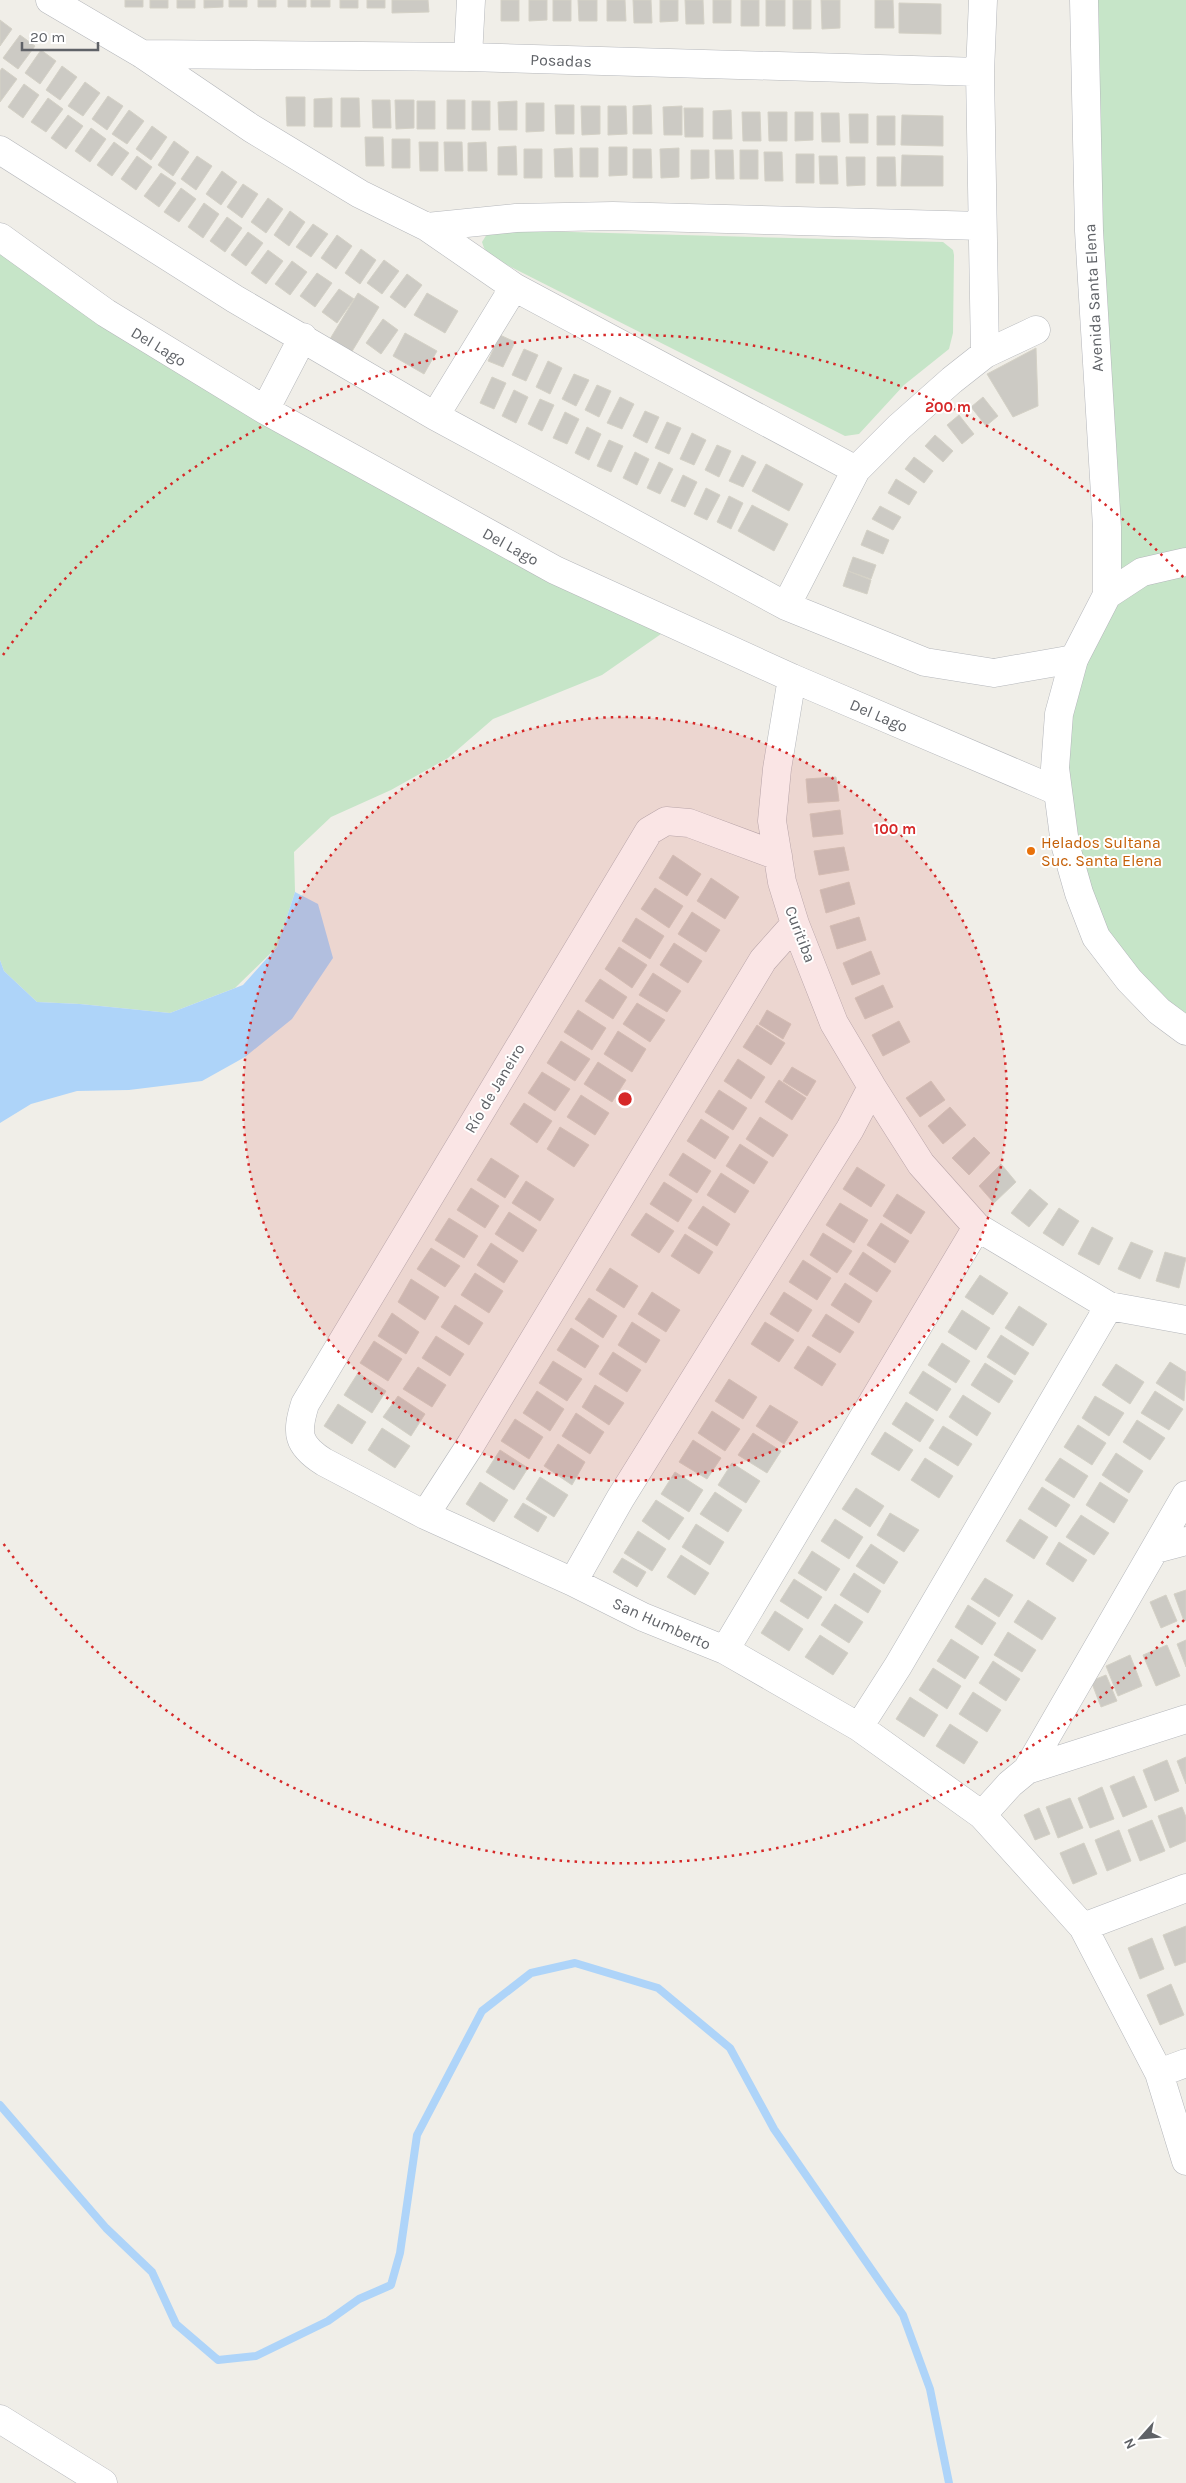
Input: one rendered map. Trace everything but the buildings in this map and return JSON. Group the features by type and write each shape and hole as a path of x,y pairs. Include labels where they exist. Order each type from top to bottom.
{"street":[{"path":"50,0 142,54 251,128 360,194 427,227 514,287 856,470"},
{"path":"468,57 471,0"},
{"path":"983,0 980,72 985,354"},
{"name":"Avenida Santa Elena","path":"1084,0 1089,231 1107,527 1107,595"},
{"name":"Posadas","path":"142,54 468,57 980,72"},
{"path":"0,150 227,294 435,416 786,606 925,662 994,673 1074,659"},
{"path":"427,227 516,218 613,216 982,226"},
{"name":"Del Lago","path":"0,237 106,313 265,410 555,570 792,678 1057,791"},
{"path":"435,416 514,287"},
{"path":"786,606 856,470 898,427 985,354 1036,330"},
{"path":"265,410 303,337"},
{"path":"1186,562 1142,572 1107,595 1074,659 1059,714 1055,768 1066,844 1079,893 1096,937 1129,980 1159,1010 1186,1031"},
{"name":"Curitiba","path":"792,678 777,769 772,821 782,882 795,924 834,1022 872,1087 921,1164 978,1227 1109,1306"},
{"name":"Río de Janeiro","path":"324,1462 309,1453 301,1442 298,1426 304,1404 649,831 666,821 683,822 778,856"},
{"path":"425,1515 471,1444 764,960 795,924"},
{"path":"573,1582 620,1499 850,1129 872,1087"},
{"path":"725,1650 978,1227"},
{"path":"859,1727 898,1666 1109,1306 1186,1320"},
{"name":"San Humberto","path":"324,1462 425,1515 573,1582 644,1617 725,1650 859,1727 982,1815 1083,1926 1159,2073 1186,2161"},
{"path":"982,1815 1010,1784 1027,1770 1186,1495"},
{"path":"1156,1549 1186,1541"},
{"path":"1027,1770 1186,1718"},
{"path":"1083,1926 1186,1888"},
{"path":"1159,2073 1186,2063"},
{"path":"0,2419 103,2483"}],"green space":[{"path":"1084,0 1186,0 1186,1031 1096,937 1055,768 1107,595"},
{"path":"497,230 943,242 953,250 954,255 953,333 949,349 904,385 859,434 845,436 491,257 482,242 487,234"},
{"path":"0,237 106,313 674,625 602,675 493,719 448,758 391,790 331,817 294,852 295,892 277,947 235,988 170,1013 80,1004 37,1002 4,971 0,960"}],"water":[{"path":"295,892 318,904 333,958 292,1019 245,1057 202,1081 129,1090 77,1091 31,1104 0,1123 0,960 4,971 37,1002 80,1004 170,1013 243,985 277,947"}],"waterway":[{"path":"0,2105 106,2228 152,2272 176,2324 218,2360 256,2356 328,2321 359,2299 391,2285 400,2253 417,2135 482,2011 531,1973 575,1963 658,1988 730,2048 774,2129 903,2315 930,2389 949,2483"}],"place":[{"name":"Helados Sultana Suc. Santa Elena","path":"1031,851"}]}
